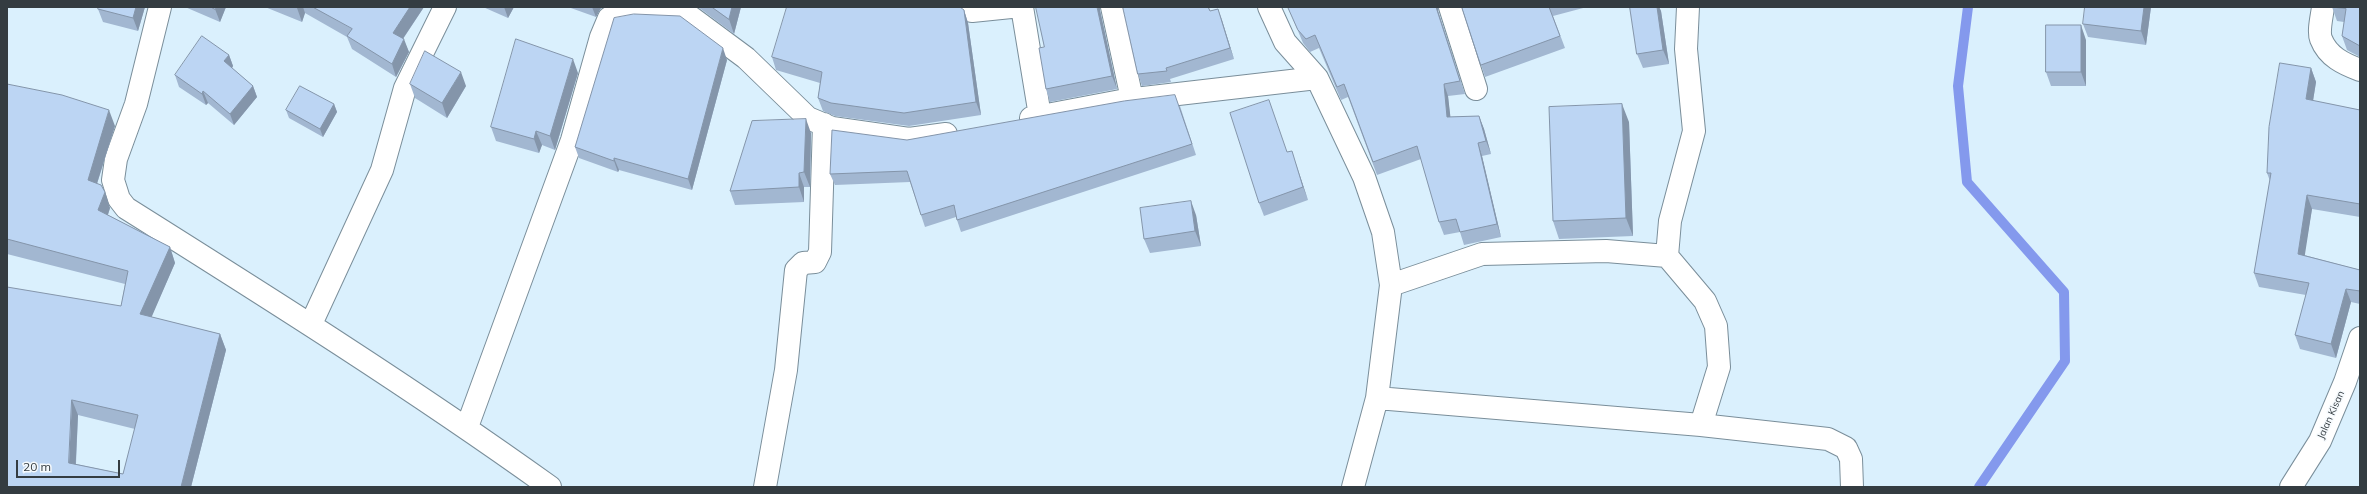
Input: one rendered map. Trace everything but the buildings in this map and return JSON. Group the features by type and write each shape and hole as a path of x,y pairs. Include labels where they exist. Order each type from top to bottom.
{"street":[{"path":"160,7 136,104 116,160 113,180 119,200 126,208 311,324 466,427 550,487"},
{"path":"311,324 382,170 405,88 445,7"},
{"path":"968,7 972,11 1011,7"},
{"path":"1022,7 1040,116"},
{"path":"1112,7 1132,99"},
{"path":"1269,7 1286,42 1317,78 1364,177 1383,232 1391,285 1377,398 1353,487"},
{"path":"1450,7 1476,89"},
{"path":"1688,7 1686,49 1694,131 1670,221 1667,256 1705,301 1716,326 1719,367 1701,425"},
{"path":"2323,7 2321,38 2335,57 2343,64 2360,70"},
{"path":"466,427 572,140 601,37 610,13 688,15 746,58 808,118 832,128 909,139 964,131"},
{"path":"1009,122 1132,99 1317,78"},
{"path":"765,487 786,370 796,270 803,263 815,262 820,252 824,124"},
{"path":"1391,285 1482,254 1606,251 1667,256"},
{"name":"Jalan Kisan","path":"2291,487 2320,441 2346,382 2360,338"},
{"path":"1377,398 1701,425 1828,439 1846,448 1851,459 1852,487"}],"waterway":[{"path":"1968,7 1958,86 1967,182 2064,292 2065,361 1979,487"}]}
